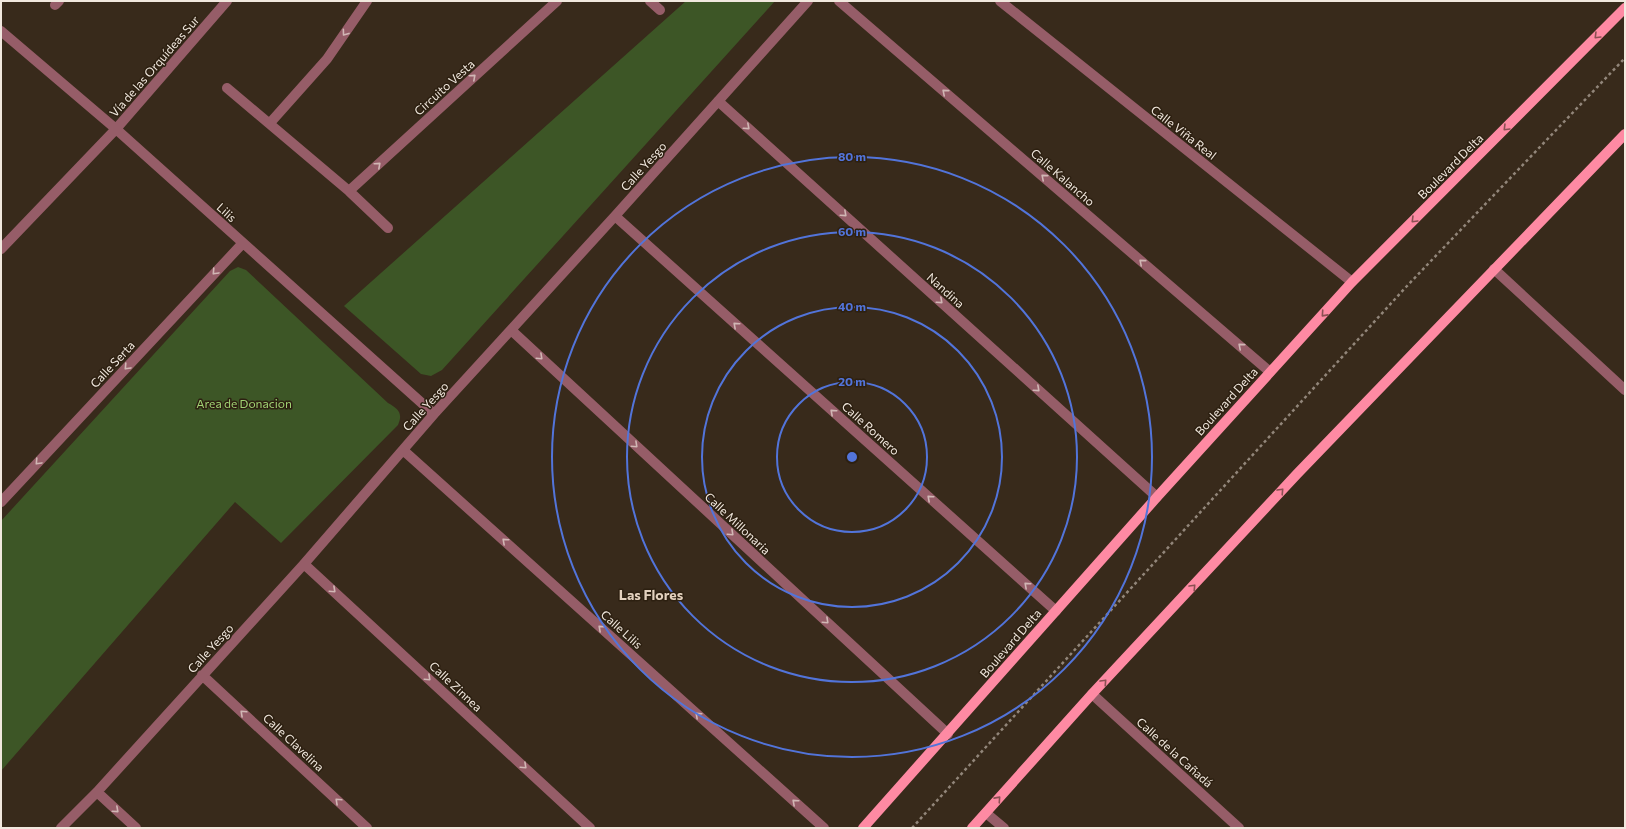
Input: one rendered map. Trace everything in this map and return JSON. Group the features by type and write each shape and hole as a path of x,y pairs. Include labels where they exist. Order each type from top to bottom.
{"main road":[{"name":"Boulevard Delta","path":"863,828 1157,497 1352,282 1625,8"},
{"path":"972,828 1092,694 1297,474 1625,134"}],"street":[{"name":"Vía de las Orquídeas Sur","path":"1,249 116,129 227,1"},
{"path":"270,123 327,59 367,1"},
{"name":"Circuito Vesta","path":"349,191 557,1"},
{"path":"650,1 660,10"},
{"name":"Calle Yesgo","path":"61,828 97,792 304,564 434,414 615,216 808,1"},
{"name":"Calle Kalancho","path":"839,1 1270,372"},
{"name":"Calle Viña Real","path":"1000,1 1137,112 1352,282"},
{"name":"Lilis","path":"1,31 116,129 242,244 434,414"},
{"path":"227,88 349,191 388,228"},
{"name":"Nandina","path":"718,101 1157,497"},
{"name":"Calle Romero","path":"615,216 1056,611"},
{"name":"Calle Serta","path":"1,502 242,244"},
{"path":"1494,269 1625,390"},
{"name":"Calle Millonaria","path":"511,330 948,734"},
{"name":"Calle Lilis","path":"403,450 824,828"},
{"name":"Calle Zinnea","path":"304,564 590,828"},
{"name":"Calle Clavelina","path":"202,675 367,828"},
{"name":"Calle de la Cañadá","path":"1092,694 1239,828"},
{"path":"97,792 136,828"},
{"path":"986,812 1004,828"}],"path":[{"path":"912,828 1406,287 1625,58"}],"green space":[{"path":"686,1 775,1 442,370 431,376 421,374 344,306"},
{"name":"Area de Donacion","path":"238,267 246,270 388,403 395,407 400,415 398,425 281,543 235,502 1,771 1,521 230,271"}],"district":[{"name":"Las Flores","path":"651,594"}]}
